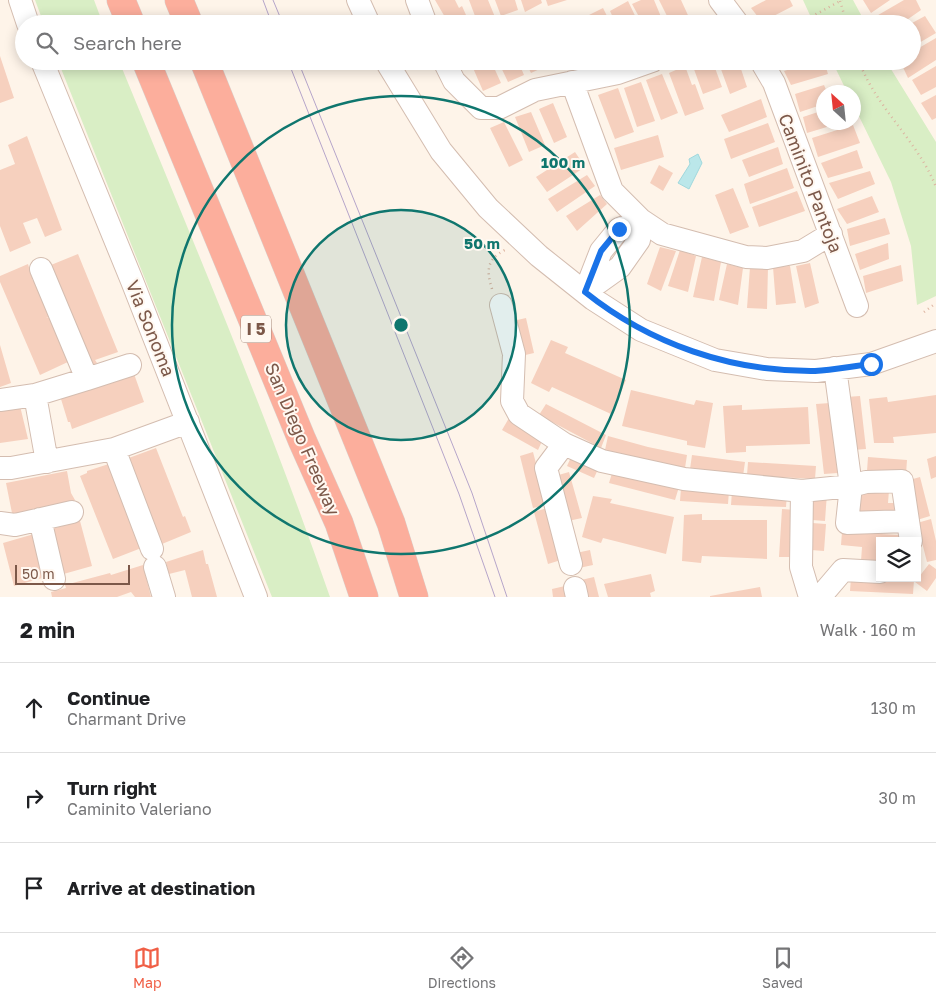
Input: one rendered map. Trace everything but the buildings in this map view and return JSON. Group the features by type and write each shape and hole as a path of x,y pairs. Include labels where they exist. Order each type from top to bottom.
{"highway":[{"path":"121,0 127,15"},
{"path":"179,0 185,15"},
{"name":"San Diego Freeway","path":"150,70 302,440 339,523 364,597"},
{"path":"208,70 391,523 414,597"}],"street":[{"path":"20,0 25,15"},
{"path":"358,0 365,15"},
{"path":"720,0 730,15"},
{"name":"Via Sonoma","path":"46,70 188,422 256,597"},
{"path":"392,70 441,151 488,208 539,256 585,292 641,330 715,360 767,369 816,371 871,364 936,341"},
{"path":"448,70 454,81 481,108 499,108 536,90 626,70"},
{"name":"Caminito Pantoja","path":"766,70 774,83 804,169 831,234 857,306"},
{"path":"572,82 612,191 641,220 662,234 746,257 767,258 803,251 831,234"},
{"path":"585,292 620,267 639,240 641,220"},
{"path":"41,269 87,379"},
{"path":"502,305 514,354 512,401 519,414 564,444 602,461 684,480 802,491 851,486 866,482 902,481 909,531 847,522 851,486 835,368"},
{"path":"0,400 35,395 130,365"},
{"path":"35,395 47,462"},
{"path":"0,468 47,462 114,449 188,422"},
{"path":"564,444 546,468 571,564"},
{"path":"114,449 154,558 164,597"},
{"path":"802,491 801,567 810,597"},
{"path":"0,523 14,524 72,512"},
{"path":"40,519 54,579"},
{"path":"820,597 843,570 876,572"}],"path":[{"path":"814,15 840,0 844,15"},
{"path":"863,70 870,86 929,168 936,187"},
{"path":"502,305 491,287 489,265 492,257 519,237"},
{"path":"924,312 936,303"}],"green space":[{"path":"35,0 94,0 100,15 41,15"},
{"path":"803,0 853,0 861,15 810,15"},
{"path":"62,70 123,70 255,394 330,597 272,597"},
{"path":"836,70 892,70 936,142 936,296 917,305 911,246 891,182 861,120 861,85 844,85"}],"water":[{"path":"698,154 702,163 689,189 678,183 690,164 689,159"}],"tram line":[{"path":"263,0 269,15"},
{"path":"273,0 279,15"},
{"path":"292,70 459,494 495,597"},
{"path":"302,70 472,493 507,597"}],"route":[{"path":"619,229 601,251 585,292 641,330 715,360 767,369 816,371 871,364"}]}
